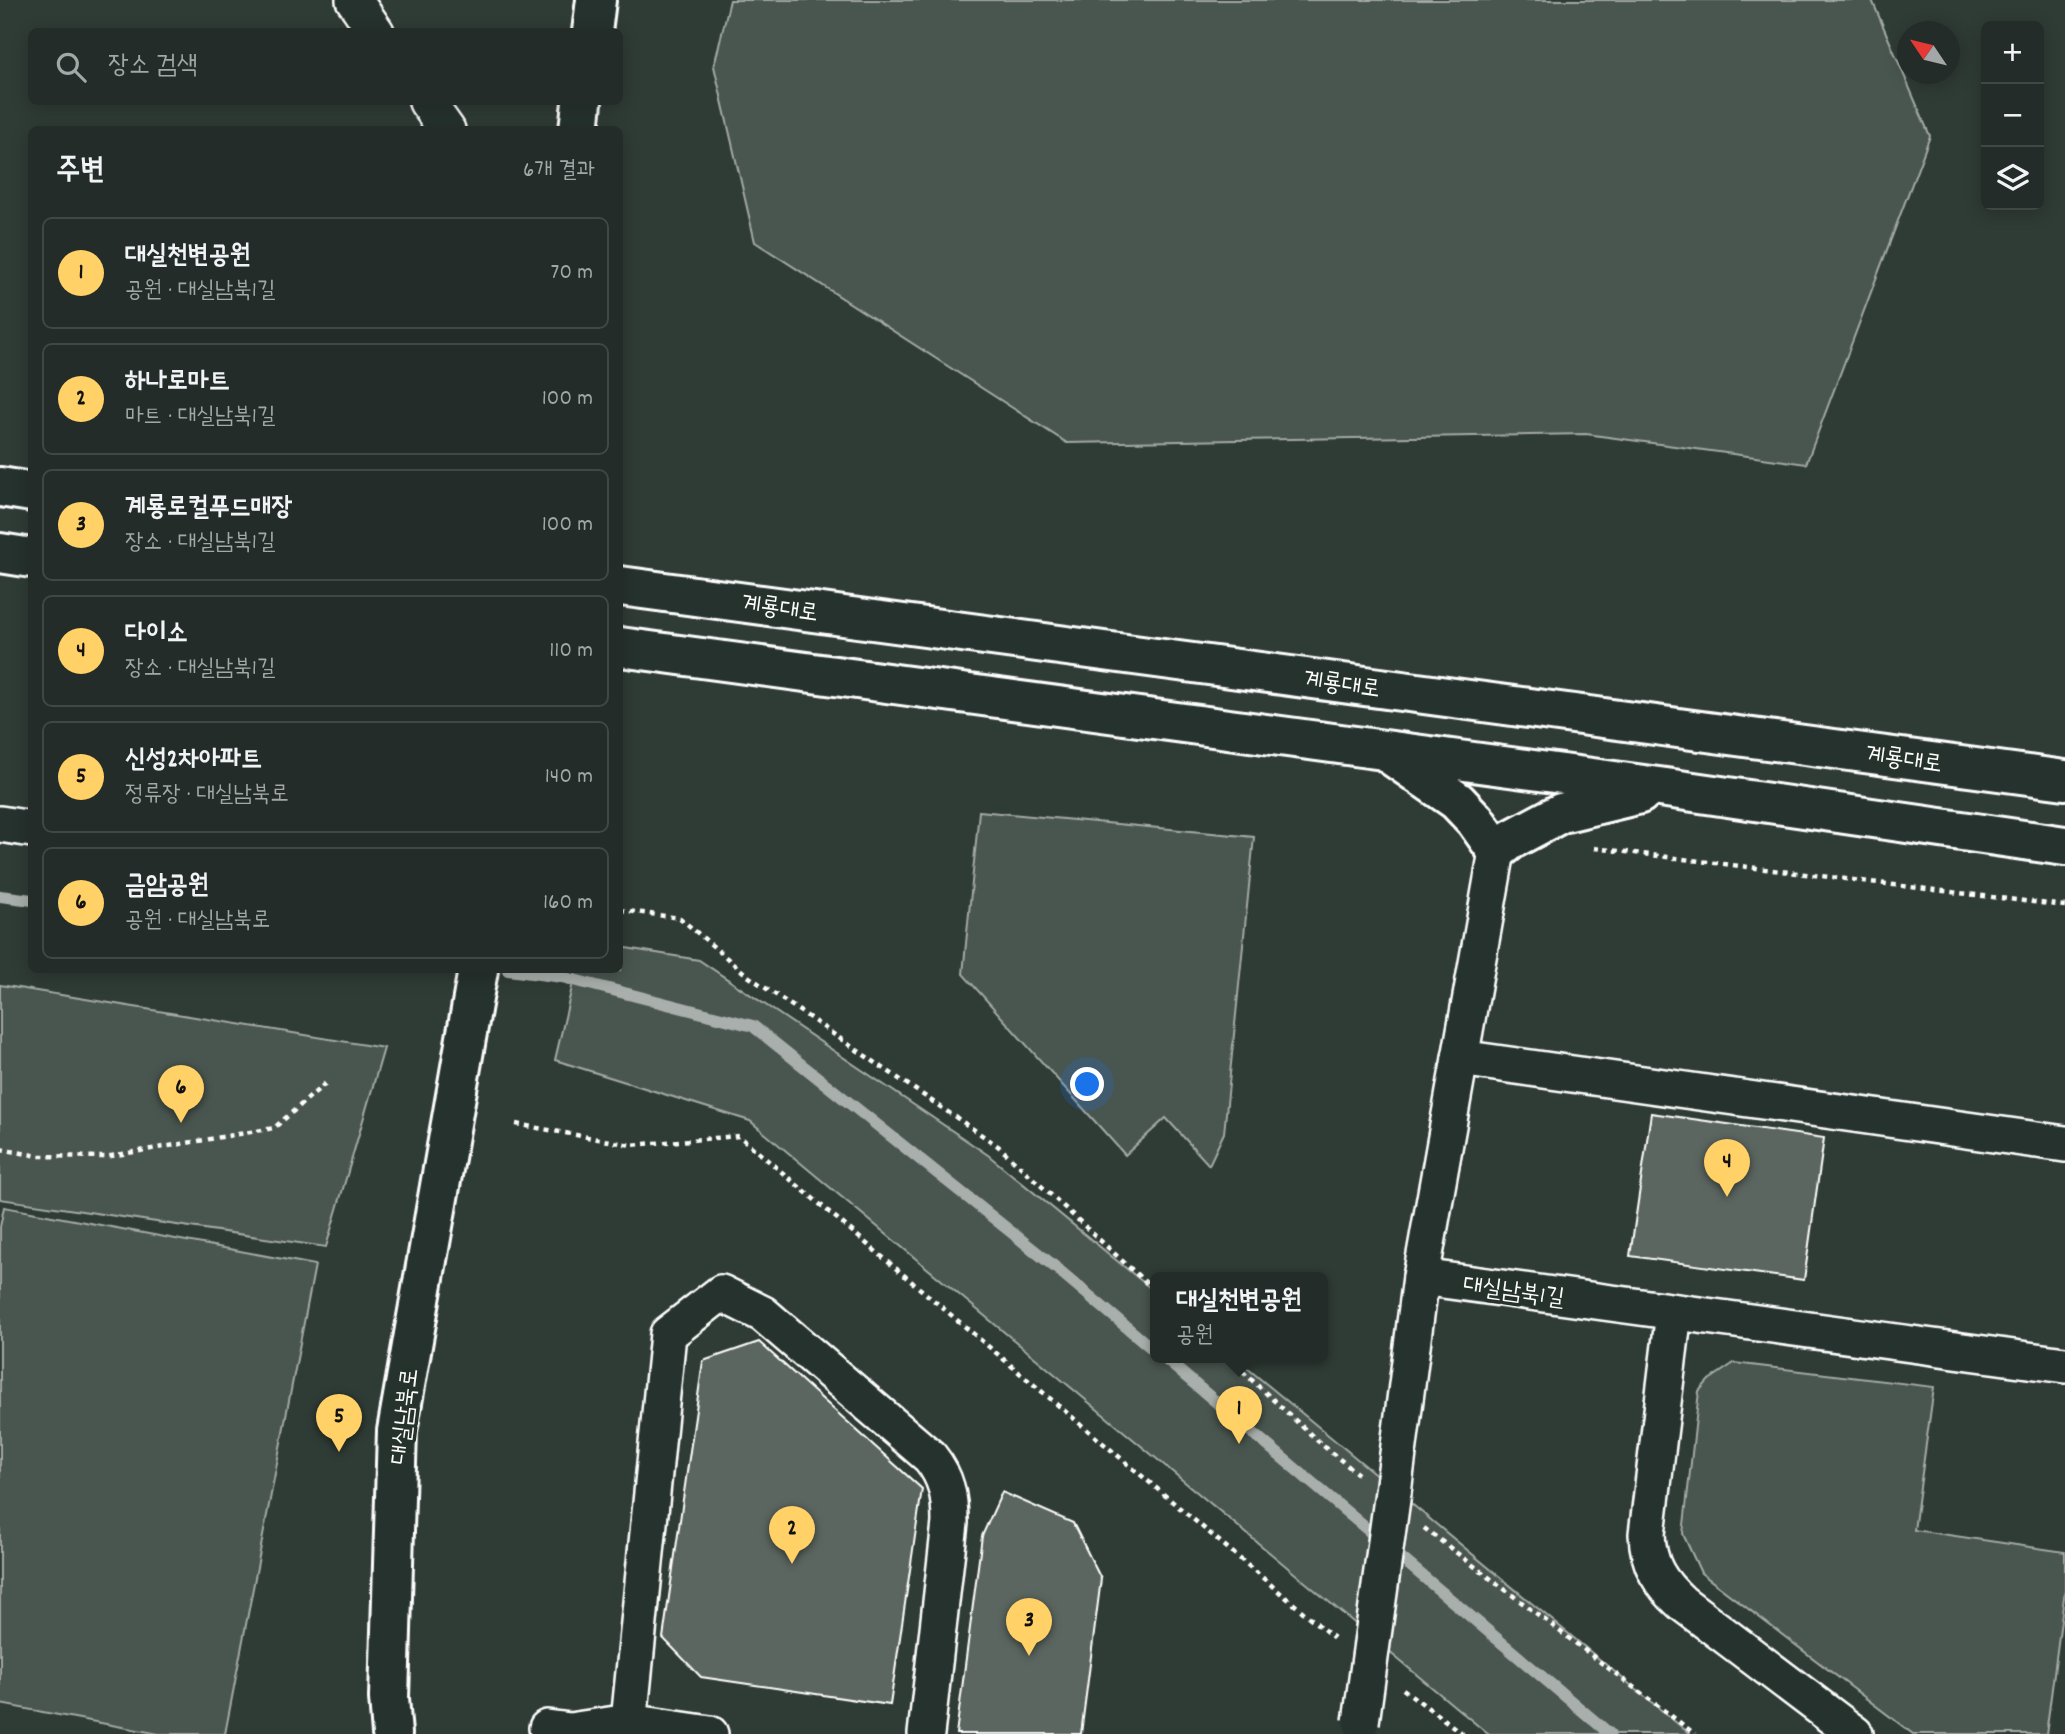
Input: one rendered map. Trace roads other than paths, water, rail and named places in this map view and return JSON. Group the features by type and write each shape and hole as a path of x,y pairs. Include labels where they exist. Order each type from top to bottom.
{"main road":[{"path":"592,28 596,0"},
{"path":"579,126 582,105"},
{"path":"0,487 28,491"},
{"path":"0,553 28,557"},
{"name":"계룡대로","path":"623,586 2065,780"},
{"path":"623,647 1666,788 2065,846"},
{"path":"1385,752 1457,801 1475,820 1497,851 1513,839 1561,813 1666,788"},
{"name":"대실남북로","path":"392,1734 389,1698 397,1431 477,973"}],"street":[{"path":"354,0 373,28"},
{"path":"429,105 444,126"},
{"path":"0,824 28,828"},
{"path":"1360,1728 1379,1485 1421,1277 1497,851"},
{"path":"1460,1058 2065,1143"},
{"name":"대실남북1길","path":"1421,1277 2065,1364"},
{"path":"629,1722 668,1334 721,1293 763,1314 930,1457 946,1481 950,1523 926,1734"},
{"path":"1674,1312 1647,1534 1648,1554 1654,1571 1682,1604 1855,1734"},
{"path":"547,1728 570,1731 629,1722 710,1734"}],"waterway":[{"path":"0,896 28,900"},
{"path":"531,973 562,977 753,1026 1055,1267 1150,1347"},
{"path":"1170,1363 1610,1734"}],"place":[{"name":"금암공원","path":"181,1123"},
{"name":"다이소","path":"1727,1197"},
{"name":"대실천변공원","path":"1239,1444"},
{"name":"신성2차아파트","path":"339,1452"},
{"name":"하나로마트","path":"792,1564"},
{"name":"계룡로컬푸드매장","path":"1029,1656"}]}
